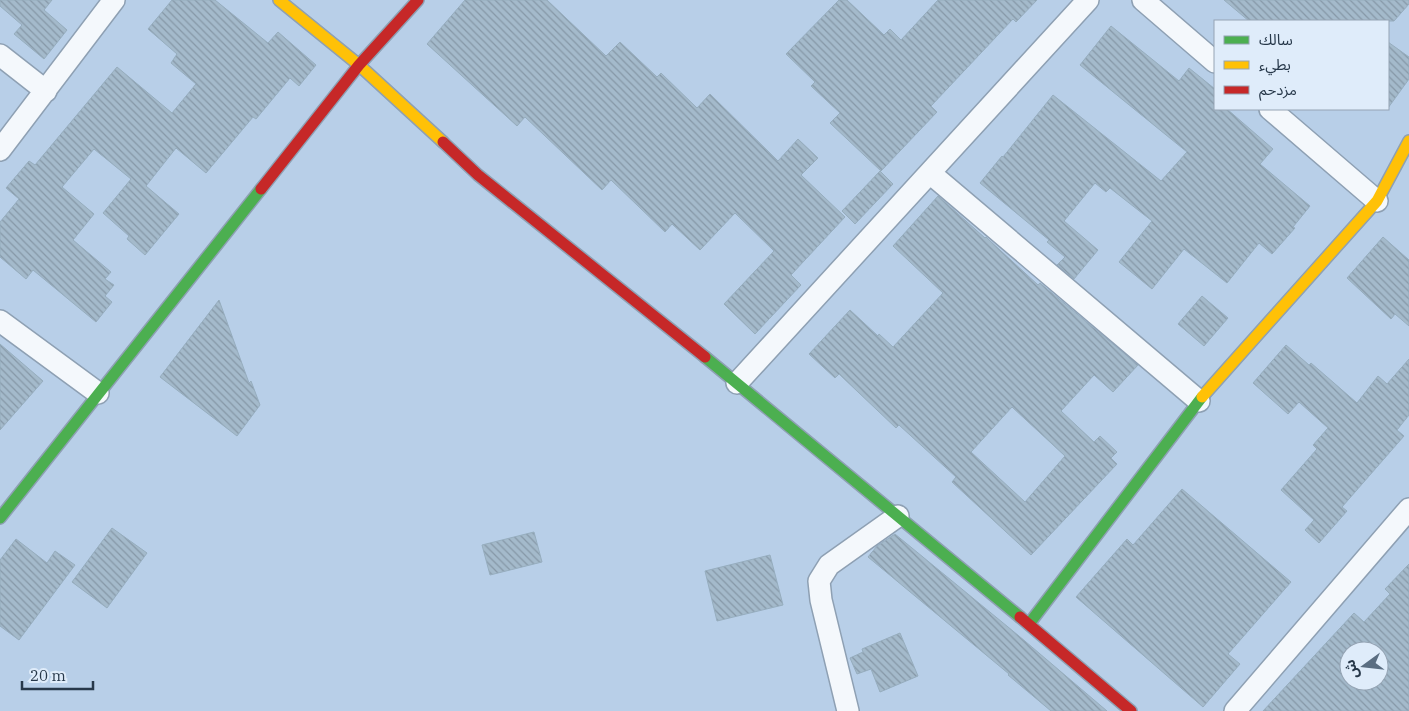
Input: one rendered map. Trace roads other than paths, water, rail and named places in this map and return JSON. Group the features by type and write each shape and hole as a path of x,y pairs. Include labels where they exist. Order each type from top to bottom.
{"street":[{"path":"0,150 114,0"},
{"path":"279,0 358,65 478,175 898,516 1131,711"},
{"path":"0,518 358,65 418,0"},
{"path":"737,384 1088,0"},
{"path":"1143,0 1214,61"},
{"path":"0,55 46,91"},
{"path":"1271,110 1378,201"},
{"path":"1029,624 1200,402 1378,201 1409,141"},
{"path":"930,174 1200,402"},
{"path":"0,320 98,393"},
{"path":"1235,711 1409,509"},
{"path":"848,711 820,600 819,581 829,565 898,516"}]}
